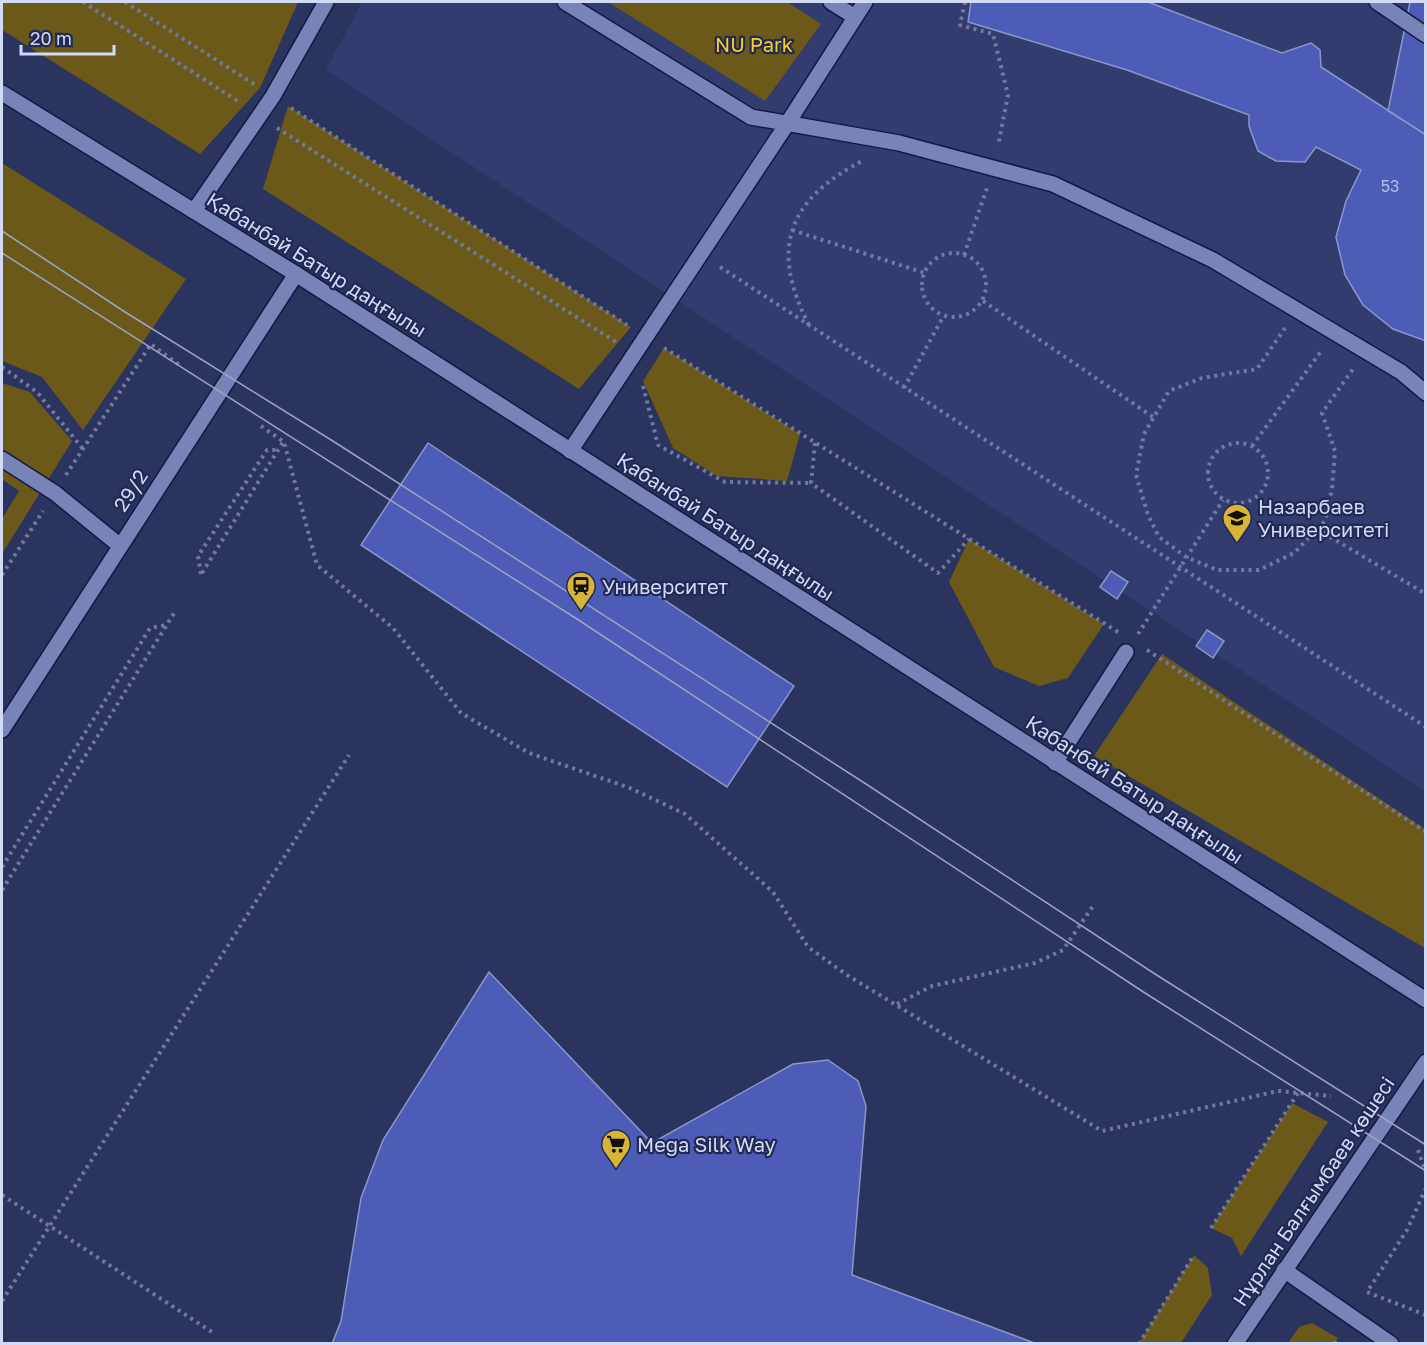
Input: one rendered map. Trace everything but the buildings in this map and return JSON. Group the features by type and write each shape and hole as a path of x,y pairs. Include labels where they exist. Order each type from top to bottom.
{"main road":[{"path":"194,211 261,115 326,2"},
{"path":"566,2 751,117 899,142 1053,184 1213,260 1401,372 1425,393"},
{"path":"831,2 855,17"},
{"path":"570,451 701,255 865,2"},
{"path":"1377,2 1425,34"},
{"name":"Қабанбай Батыр даңғылы","path":"2,93 296,273 1425,1000"},
{"name":"29/2","path":"2,730 296,273"},
{"path":"2,459 55,493 119,546"},
{"path":"1055,763 1130,647"},
{"name":"Нұрлан Балғымбаев көшесі","path":"1235,1344 1425,1062"},
{"path":"1284,1270 1391,1344"}],"path":[{"path":"83,2 261,115 280,130 634,353 658,445 725,482 811,483 938,573 969,539"},
{"path":"125,2 646,337 969,539 1130,647 1425,832"},
{"path":"963,255 993,169 1008,95 993,34 960,25 965,2"},
{"path":"810,327 791,285 789,258 792,230 807,202 826,182 899,142"},
{"path":"792,230 925,273"},
{"path":"953,252 963,255 974,259 986,278 983,301 966,316 943,316 925,303 921,280 931,260 953,252"},
{"path":"701,255 1425,727"},
{"path":"983,301 1154,417"},
{"path":"1297,310 1257,369 1202,378 1169,391 1144,434 1136,474 1148,515 1159,537 1186,557 1217,570 1259,570 1294,553 1325,521 1332,489 1335,451 1322,413 1366,351"},
{"path":"904,388 943,316"},
{"path":"1252,446 1335,332"},
{"path":"2,575 151,344 182,367"},
{"path":"2,367 37,392 83,448"},
{"path":"261,426 284,441 317,565 393,628 461,713 529,753 630,788 685,814 773,892 808,947 847,975 1102,1131 1278,1090 1331,1096"},
{"path":"278,450 267,450 198,556 201,574 284,441"},
{"path":"811,483 815,443"},
{"path":"1234,443 1252,446 1266,460 1268,479 1259,495 1241,503 1223,500 1210,486 1207,467 1217,451 1234,443"},
{"path":"1130,647 1223,500"},
{"path":"1317,530 1425,594"},
{"path":"2,890 176,610"},
{"path":"2,867 150,628 166,625"},
{"path":"2,1301 349,755"},
{"path":"896,1004 932,987 1035,963 1063,950 1095,903"},
{"path":"1211,1228 1298,1093"},
{"path":"1418,1150 1425,1173"},
{"path":"1425,1188 1407,1230 1367,1292 1425,1315"},
{"path":"2,1196 214,1334"},
{"path":"1139,1344 1194,1255"},
{"path":"1335,1344 1338,1338"}],"shaded area":[{"name":"Назарбаев Университеті","path":"362,2 1425,2 1425,791 326,70"}],"green space":[{"path":"2,2 298,2 260,88 200,154 2,30"},
{"name":"NU Park","path":"608,2 787,2 821,24 765,101"},
{"path":"288,106 631,327 579,389 263,189"},
{"path":"2,163 186,279 83,430 42,377 2,361"},
{"path":"664,348 800,434 787,481 717,476 673,448 643,381"},
{"path":"2,383 30,392 72,441 2,554 2,519 19,491 2,479"},
{"path":"969,539 1104,624 1068,678 1039,686 994,667 949,582"},
{"path":"1162,654 1425,829 1425,948 1094,756"},
{"path":"1292,1103 1328,1122 1241,1256 1232,1238 1211,1228"},
{"path":"1194,1255 1208,1268 1212,1295 1181,1343 1139,1343"},
{"path":"1312,1323 1338,1338 1335,1343 1288,1343 1299,1327"}],"tram line":[{"path":"2,231 125,312 336,443 866,784 1155,974 1426,1145"},
{"path":"2,253 577,619 1145,993 1426,1171"}],"place":[{"name":"Назарбаев Университеті","path":"1237,544"},
{"name":"Университет","path":"581,612"},
{"name":"Mega Silk Way","path":"616,1170"}]}
